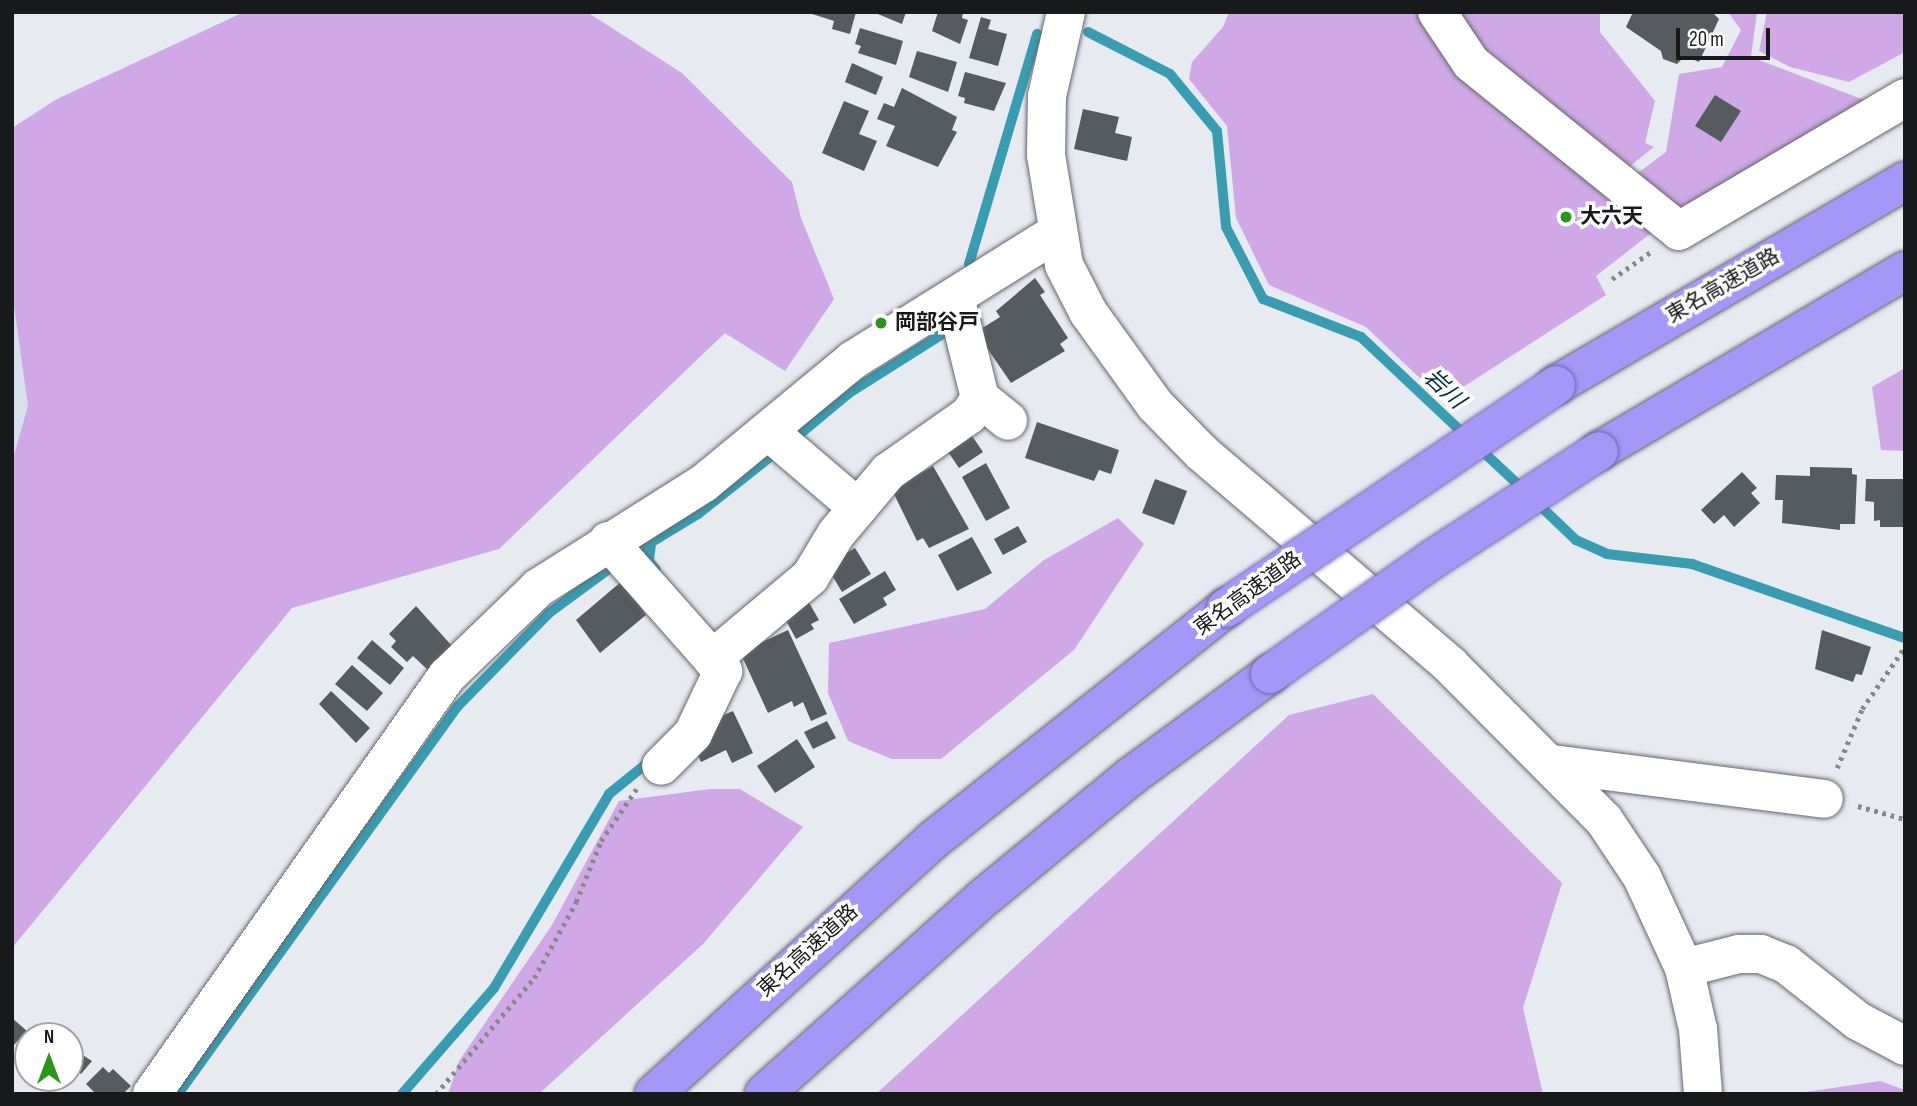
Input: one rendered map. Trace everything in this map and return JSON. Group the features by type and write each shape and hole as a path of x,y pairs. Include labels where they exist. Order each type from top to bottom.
{"highway":[{"name":"東名高速道路","path":"654,1094 933,840 1226,608 1556,385 1905,181"},
{"path":"764,1094 992,890 1130,776 1270,674 1436,556 1600,451 1905,271"}],"street":[{"path":"1066,12 1047,96 1046,156 1056,233 1064,265 1088,312 1154,405 1260,507 1450,666 1552,764 1604,820 1643,877 1684,968 1698,1029 1703,1094"},
{"path":"1437,12 1471,63 1679,231 1905,98"},
{"path":"152,1094 447,676 538,588 608,541 704,483 853,360 1056,233"},
{"path":"660,766 693,734 718,665 810,577 858,508 888,472 969,415 994,409 955,297"},
{"path":"768,431 858,508"},
{"path":"608,541 718,665"},
{"path":"1552,764 1824,799"},
{"path":"1684,968 1739,954 1761,954 1786,964 1858,1021 1905,1046"}],"path":[{"path":"1612,279 1679,231"},
{"path":"1905,647 1862,709 1824,799 1905,819"},
{"path":"436,1094 534,978 576,902 601,841 633,792 660,766"}],"shaded area":[{"path":"244,12 587,12 682,73 792,182 801,218 834,299 785,371 725,333 499,549 292,608 12,948 12,462 28,406 12,291 12,128 57,99"},
{"path":"1229,12 1420,12 1655,230 1596,276 1606,295 1443,400 1366,327 1269,285 1236,218 1227,126 1189,79 1192,62 1223,27"},
{"path":"1450,12 1600,12 1600,32 1655,101 1645,143 1654,147 1620,174 1478,54"},
{"path":"1728,12 1757,12 1751,57 1867,101 1676,212 1631,178 1666,152 1679,74 1722,67 1741,30"},
{"path":"1767,12 1905,12 1905,52 1849,82 1790,67 1759,51"},
{"path":"12,219 37,504 12,505"},
{"path":"1905,368 1905,451 1881,450 1872,387"},
{"path":"1118,518 1144,544 1074,650 941,759 892,759 848,741 828,693 829,643 985,609 1044,560"},
{"path":"1373,694 1562,883 1523,1008 1543,1094 876,1094 1289,715"},
{"path":"710,789 740,789 803,827 703,944 539,1094 448,1094 459,1061 552,925 619,801"},
{"path":"1880,1081 1905,1090 1905,1094 1792,1094"}],"building":[{"path":"806,12 856,12 850,34 832,29 834,21"},
{"path":"873,12 906,12 902,24"},
{"path":"938,12 963,12 962,18 968,20 960,44 932,31"},
{"path":"1633,12 1712,12 1719,19 1699,62 1685,56 1677,64 1663,59 1661,51 1626,27"},
{"path":"981,17 991,20 988,29 1007,34 998,66 969,58"},
{"path":"860,28 903,41 896,65 858,53 861,46 855,44"},
{"path":"917,51 957,62 948,92 909,77"},
{"path":"852,63 883,77 876,95 845,82"},
{"path":"965,72 1006,83 994,111 964,103 965,98 958,96"},
{"path":"902,88 957,117 952,130 957,132 938,167 886,146 895,126 877,119 884,103 894,107"},
{"path":"1715,95 1741,111 1721,142 1695,126"},
{"path":"844,101 869,111 859,134 877,141 864,171 822,153"},
{"path":"1083,109 1119,117 1115,133 1132,137 1127,161 1074,149"},
{"path":"1035,278 1045,292 1040,295 1068,338 1060,344 1065,351 1011,383 976,332 1000,317 996,311"},
{"path":"1037,422 1119,450 1111,474 1099,470 1094,481 1025,458"},
{"path":"968,430 983,452 959,468 944,446"},
{"path":"986,463 1010,508 986,521 962,477"},
{"path":"933,466 969,529 929,548 923,538 917,541 892,490"},
{"path":"1810,467 1852,468 1852,474 1857,475 1855,524 1840,524 1840,530 1782,523 1783,500 1775,500 1776,475 1810,476"},
{"path":"1742,472 1757,488 1751,493 1760,503 1734,527 1724,515 1714,524 1701,510"},
{"path":"1155,479 1187,491 1174,525 1142,513"},
{"path":"1866,479 1905,479 1905,527 1880,527 1880,520 1874,521 1874,502 1865,501"},
{"path":"1018,526 1027,542 1003,555 994,539"},
{"path":"972,537 992,573 957,591 938,555"},
{"path":"855,548 871,574 842,592 826,565"},
{"path":"885,571 896,590 883,598 887,605 854,624 839,599"},
{"path":"622,581 646,615 600,653 576,620"},
{"path":"807,599 819,620 811,624 814,629 796,639 782,613"},
{"path":"416,606 452,646 429,671 413,656 407,662 391,647 396,641 389,634"},
{"path":"788,630 827,714 811,721 803,702 794,707 792,701 768,713 740,652"},
{"path":"1822,630 1871,647 1862,675 1856,674 1853,682 1815,669"},
{"path":"372,640 404,668 390,685 357,658"},
{"path":"352,665 383,693 367,711 335,684"},
{"path":"331,691 370,728 356,743 319,704"},
{"path":"733,711 753,753 732,763 726,750 701,762 692,742 710,721"},
{"path":"827,721 836,738 813,749 804,732"},
{"path":"797,739 815,767 775,793 757,766"},
{"path":"12,1018 17,1022 14,1022 12,1047"},
{"path":"84,1056 92,1061 84,1070"},
{"path":"103,1067 109,1073 113,1069 131,1086 123,1094 96,1094 86,1084"}],"waterway":[{"name":"岩川","path":"1088,32 1170,74 1217,131 1226,227 1263,299 1361,337 1465,435"},
{"path":"969,264 1037,34"},
{"path":"794,439 849,393 944,333"},
{"name":"岩川","path":"1479,448 1524,490"},
{"path":"642,548 698,514 774,454"},
{"name":"岩川","path":"1535,501 1576,540 1607,554 1692,564 1905,638"},
{"path":"651,544 649,561 656,570"},
{"path":"178,1094 457,707 549,613 609,569"},
{"path":"402,1094 494,988 609,794 651,760"}],"place":[{"name":"大六天","path":"1566,217"},
{"name":"岡部谷戸","path":"881,323"}]}
